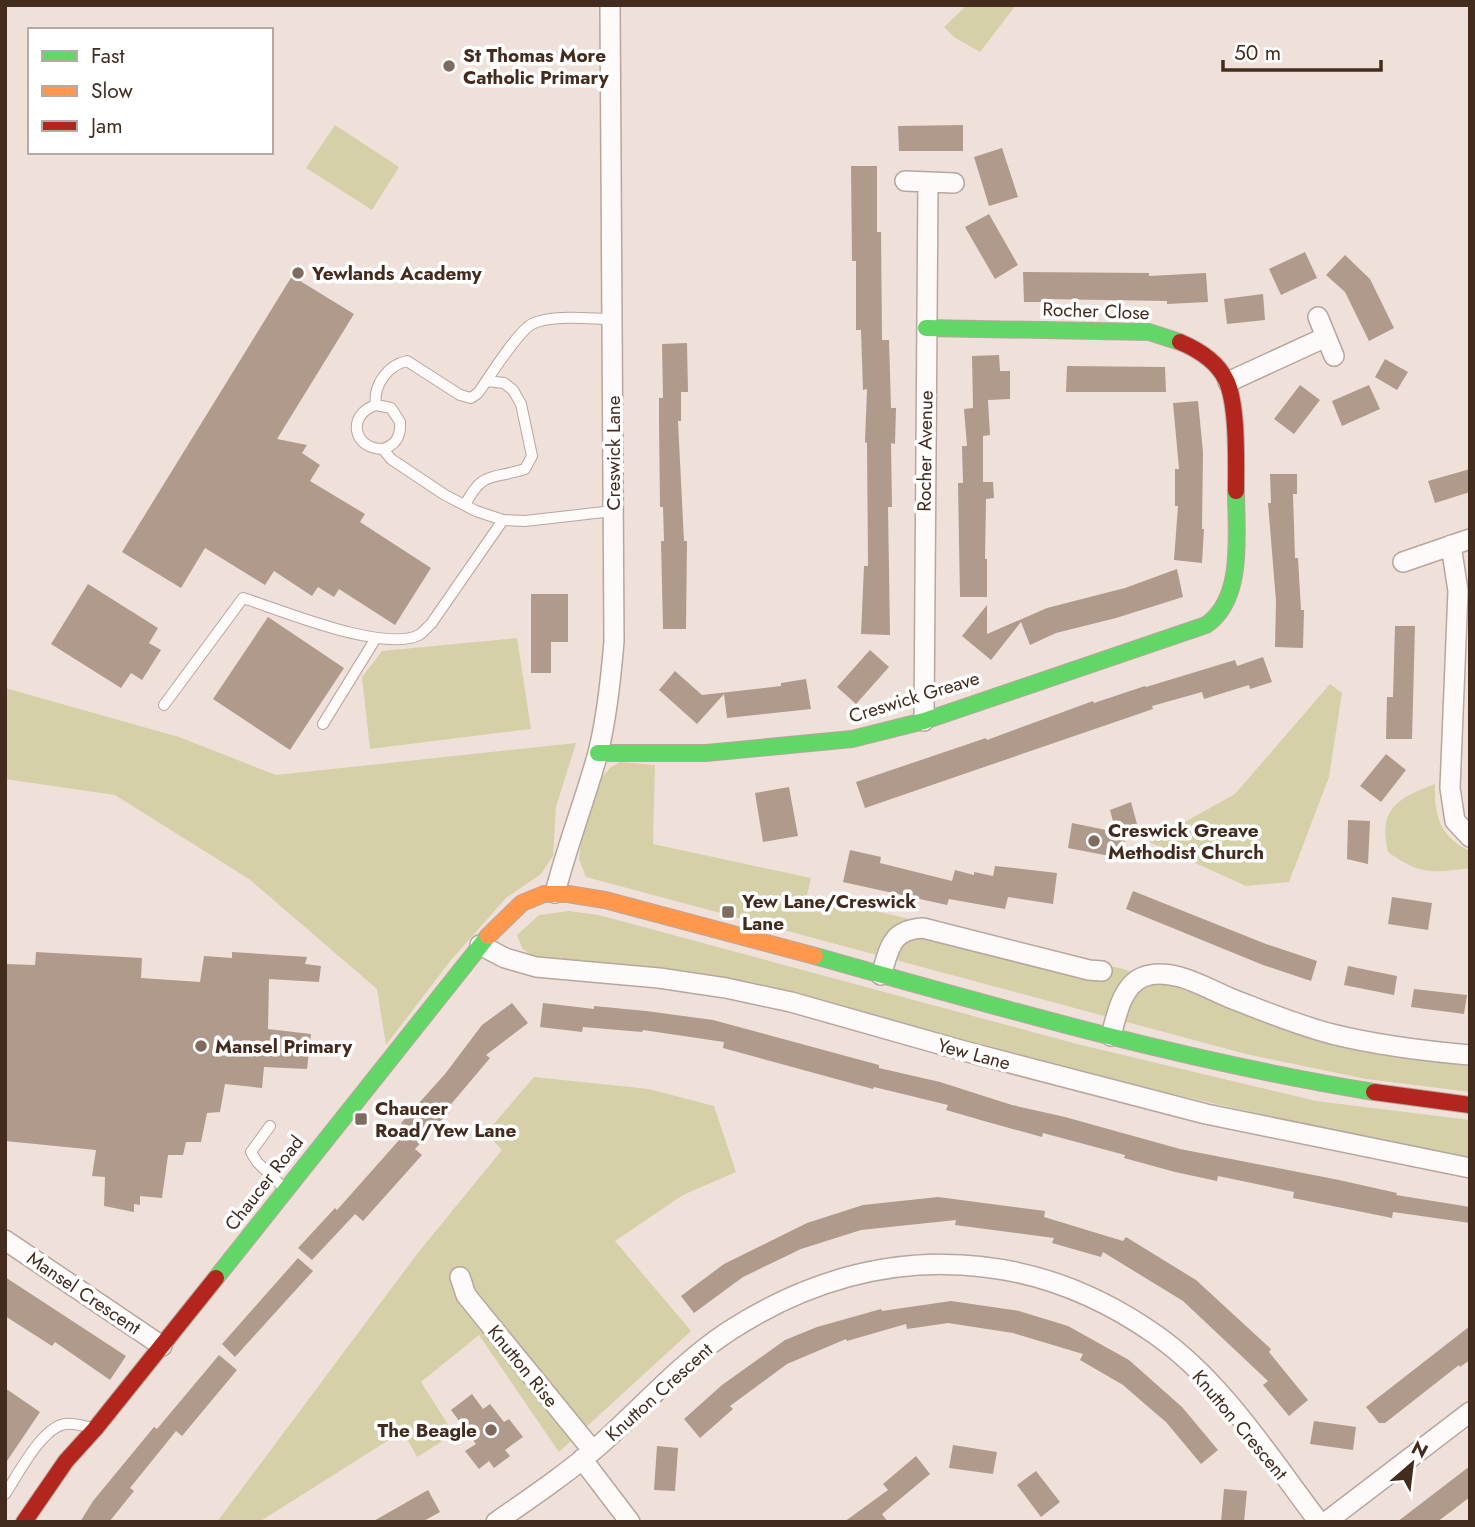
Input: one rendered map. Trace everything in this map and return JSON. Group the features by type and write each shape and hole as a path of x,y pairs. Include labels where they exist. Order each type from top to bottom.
{"main road":[{"name":"Rocher Close","path":"926,328 1149,332 1170,336 1189,344 1213,363 1228,382"},
{"name":"Creswick Greave","path":"598,753 706,753 852,739 924,721 1206,625 1225,608 1234,577 1234,416 1228,382"},
{"name":"Chaucer Road","path":"24,1522 66,1461 162,1346 480,945 517,905 534,896 555,893"},
{"path":"555,893 591,898 1111,1036 1322,1085 1470,1105"}],"street":[{"name":"Creswick Lane","path":"555,893 567,846 598,753 611,683 614,641 610,5"},
{"path":"905,181 954,183"},
{"name":"Rocher Avenue","path":"924,721 928,182"},
{"path":"1318,317 1334,356"},
{"path":"1228,382 1326,337"},
{"path":"1403,562 1470,539"},
{"path":"1451,545 1458,591 1450,789 1455,821 1470,837"},
{"path":"881,975 891,943 898,935 910,929 923,928 1102,971"},
{"name":"Yew Lane","path":"480,945 505,958 536,967 659,978 726,988 791,1002 964,1051 1206,1114 1470,1168"},
{"path":"1111,1036 1116,1014 1133,983 1143,977 1168,975 1334,1035 1470,1055"},
{"name":"Mansel Crescent","path":"5,1240 162,1346"},
{"name":"Knutton Crescent","path":"496,1522 587,1455 697,1354 767,1308 813,1287 854,1274 895,1266 946,1263 1002,1270 1053,1282 1108,1306 1157,1336 1198,1372 1236,1413 1319,1522"},
{"name":"Knutton Rise","path":"460,1277 466,1294 587,1455 631,1522"},
{"path":"1326,1522 1470,1412"}],"lane":[{"path":"376,405 374,393 388,370 397,363 407,361 471,398 478,393 531,324 553,319 613,319"},
{"path":"465,505 474,488 485,478 508,475 525,469 532,456 521,404 513,390 504,383 487,381"},
{"path":"376,405 391,408 400,422 398,437 394,443 383,449 375,449 365,444 356,429 362,412 376,405"},
{"path":"383,449 391,458 445,495 503,520 525,521 613,510"},
{"path":"164,705 243,598 359,636 389,640 419,635 503,520"},
{"path":"323,724 376,638"},
{"path":"270,1126 251,1152 257,1162 285,1190"},
{"path":"5,1494 44,1437 54,1428 66,1424 95,1429"}],"shaded area":[{"path":"967,5 1016,5 980,52 954,37 944,27"},
{"path":"335,125 399,167 372,210 306,168"},
{"path":"517,638 531,729 370,749 362,677 382,651"},
{"path":"1330,684 1342,693 1329,777 1289,882 1246,886 1149,842 1235,794"},
{"path":"5,688 179,737 276,775 576,743 556,807 553,856 541,874 506,898 451,960 386,1045 377,989 249,879 115,795 5,779"},
{"path":"620,762 655,765 653,844 811,878 807,895 1123,969 1331,1041 1470,1064 1470,1092 1366,1079 1246,1054 586,877 579,859 581,841 602,777"},
{"path":"1435,784 1440,824 1451,839 1470,851 1470,868 1427,870 1409,865 1388,852 1386,825 1394,807 1411,794"},
{"path":"569,911 599,915 1077,1044 1316,1101 1470,1120 1470,1159 1374,1140 1090,1075 711,977 534,958 522,948 517,935 539,915"},
{"path":"534,1077 649,1089 714,1106 736,1172 683,1195 615,1241 691,1331 559,1452 479,1335 421,1382 454,1434 417,1457 403,1431 259,1522 217,1522 417,1254 502,1150 486,1133"}],"building":[{"path":"963,125 963,151 899,151 898,126"},
{"path":"1002,148 1018,197 989,206 974,157"},
{"path":"851,166 877,166 877,232 881,232 882,340 889,340 891,408 896,408 895,444 891,443 892,507 888,507 890,635 861,634 864,566 868,566 865,442 867,389 863,390 861,330 856,330 856,261 852,261"},
{"path":"989,214 1018,265 995,279 965,227"},
{"path":"1305,252 1317,278 1281,295 1269,269"},
{"path":"1345,255 1370,279 1394,328 1369,341 1345,292 1326,275"},
{"path":"1023,272 1149,273 1149,276 1206,273 1208,302 1167,304 1167,301 1044,299 1044,302 1024,302"},
{"path":"292,276 354,314 277,439 307,445 302,453 320,465 310,481 365,514 360,522 431,568 395,625 339,589 334,597 318,587 312,596 274,571 265,585 205,548 181,588 122,552"},
{"path":"1263,294 1265,320 1227,324 1224,299"},
{"path":"687,343 688,392 681,392 681,421 678,421 684,541 687,541 686,629 663,629 661,541 664,541 663,507 660,507 659,423 659,398 663,398 662,344"},
{"path":"999,355 1000,371 1010,371 1010,399 988,400 990,435 983,436 983,482 993,482 994,498 986,499 987,597 960,597 958,483 963,483 962,446 967,446 964,409 973,408 972,356"},
{"path":"1385,359 1408,372 1397,390 1375,377"},
{"path":"1067,366 1165,367 1166,392 1066,392"},
{"path":"1300,385 1320,400 1294,434 1274,419"},
{"path":"1369,385 1380,409 1342,426 1332,401"},
{"path":"1198,401 1203,452 1202,563 1174,560 1178,506 1175,506 1175,469 1179,469 1173,403"},
{"path":"1470,469 1470,492 1435,503 1428,481"},
{"path":"1270,474 1297,474 1297,494 1293,494 1295,558 1298,558 1301,610 1304,610 1303,648 1275,647 1276,601 1268,503 1271,503"},
{"path":"1177,569 1183,597 1056,633 1030,645 1021,622 991,660 962,636 987,605 987,634 1047,608 1125,588"},
{"path":"88,584 158,628 149,643 161,650 142,680 131,673 121,688 51,644"},
{"path":"531,594 568,594 568,642 551,642 551,673 531,673"},
{"path":"268,617 344,668 290,750 213,699"},
{"path":"1395,626 1415,626 1412,739 1386,739 1387,697 1393,697"},
{"path":"870,650 889,667 856,704 837,687"},
{"path":"1263,657 1272,682 1250,689 1249,685 1204,699 1202,692 1152,706 1153,709 865,808 856,782 986,738 987,740 1093,701 1094,703 1235,660 1237,666"},
{"path":"675,671 702,695 781,686 781,683 806,679 811,709 727,718 724,694 697,724 659,690"},
{"path":"1386,754 1406,770 1381,802 1360,786"},
{"path":"789,787 798,836 763,842 755,793"},
{"path":"1131,802 1137,824 1131,824 1121,852 1119,843 1115,857 1068,848 1072,823 1116,832 1110,810"},
{"path":"1348,820 1370,821 1368,864 1347,859"},
{"path":"850,850 881,857 880,863 952,881 955,870 993,876 995,866 1057,873 1053,904 1008,897 1005,909 949,899 947,905 843,882"},
{"path":"1133,891 1266,944 1317,961 1311,981 1263,965 1126,909"},
{"path":"1392,897 1432,903 1428,930 1388,924"},
{"path":"36,952 142,958 141,978 200,982 204,956 232,958 232,952 307,957 305,964 321,966 319,982 269,979 268,1029 311,1034 307,1069 264,1067 262,1088 225,1084 220,1112 207,1113 201,1142 186,1142 183,1155 168,1155 162,1198 140,1196 140,1205 134,1204 134,1212 104,1206 105,1177 92,1176 96,1150 5,1141 5,964 35,965"},
{"path":"1348,966 1397,976 1394,995 1344,985"},
{"path":"1414,989 1467,995 1464,1014 1411,1007"},
{"path":"512,1003 528,1023 486,1055 490,1058 447,1109 450,1111 415,1149 422,1155 363,1221 355,1214 312,1260 298,1248 335,1208 337,1210 408,1130 401,1123 445,1074 482,1025"},
{"path":"543,1003 646,1011 713,1020 879,1065 879,1068 940,1082 1012,1105 1180,1149 1339,1180 1397,1193 1396,1195 1470,1207 1470,1223 1393,1212 1392,1218 1293,1198 1294,1192 1218,1176 1217,1181 1175,1172 1124,1158 1125,1155 1043,1133 1042,1137 946,1110 948,1105 874,1087 873,1089 723,1048 724,1042 643,1030 583,1027 582,1032 540,1027"},
{"path":"938,1197 1045,1211 1044,1217 1123,1241 1126,1237 1196,1280 1271,1349 1269,1352 1308,1400 1289,1416 1263,1385 1268,1381 1183,1301 1103,1252 1101,1257 1052,1243 1054,1238 955,1225 956,1220 861,1230 801,1249 743,1277 694,1313 681,1296 724,1264 807,1223 863,1205"},
{"path":"298,1258 313,1271 235,1357 222,1344"},
{"path":"5,1277 126,1356 110,1380 55,1342 52,1346 5,1316"},
{"path":"951,1301 1019,1311 1068,1326 1129,1360 1182,1407 1218,1450 1201,1464 1166,1422 1123,1385 1080,1360 1083,1354 1013,1333 948,1323 907,1329 906,1324 847,1341 846,1339 787,1364 730,1406 733,1409 700,1438 684,1419 722,1385 785,1340 817,1327 881,1309 882,1311"},
{"path":"1470,1326 1470,1360 1460,1367 1459,1365 1385,1423 1379,1423 1366,1407"},
{"path":"219,1355 237,1370 182,1436 176,1431 130,1488 134,1491 109,1522 80,1522 93,1501 154,1427 157,1429"},
{"path":"5,1388 40,1412 5,1464"},
{"name":"The Beagle","path":"472,1394 483,1409 490,1404 504,1422 509,1419 523,1437 505,1450 510,1456 494,1468 489,1461 479,1469 465,1451 476,1444 451,1410"},
{"path":"1314,1421 1356,1427 1353,1450 1310,1444"},
{"path":"953,1445 997,1452 993,1474 949,1468"},
{"path":"657,1446 678,1448 675,1491 654,1490"},
{"path":"916,1456 930,1474 882,1514 888,1522 844,1522 888,1490 883,1484"},
{"path":"1470,1466 1470,1497 1437,1522 1397,1522"},
{"path":"1036,1471 1060,1502 1041,1517 1017,1485"},
{"path":"1224,1489 1247,1491 1244,1522 1221,1522"},
{"path":"428,1490 440,1512 422,1522 372,1522"}],"traffic: fast":[{"path":"926,328 1149,332 1180,342"},
{"path":"598,753 706,753 852,739 924,721 1206,625 1227,599 1233,582 1237,545 1236,491"},
{"path":"216,1278 488,936"},
{"path":"815,956 1023,1014 1162,1049 1374,1092"}],"traffic: slow":[{"path":"488,936 522,903 544,894 568,894 605,900 815,956"}],"traffic: jam":[{"path":"1180,342 1207,357 1218,367 1226,380 1233,404 1236,491"},
{"path":"1374,1092 1470,1105"},
{"path":"24,1522 66,1461 95,1429 216,1278"}],"place":[{"name":"St Thomas More Catholic Primary","path":"449,66"},
{"name":"Yewlands Academy","path":"298,273"},
{"name":"Creswick Greave Methodist Church","path":"1094,841"},
{"name":"Yew Lane/Creswick Lane","path":"728,912"},
{"name":"Mansel Primary","path":"201,1046"},
{"name":"Chaucer Road/Yew Lane","path":"361,1119"},
{"name":"The Beagle","path":"491,1430"}]}
